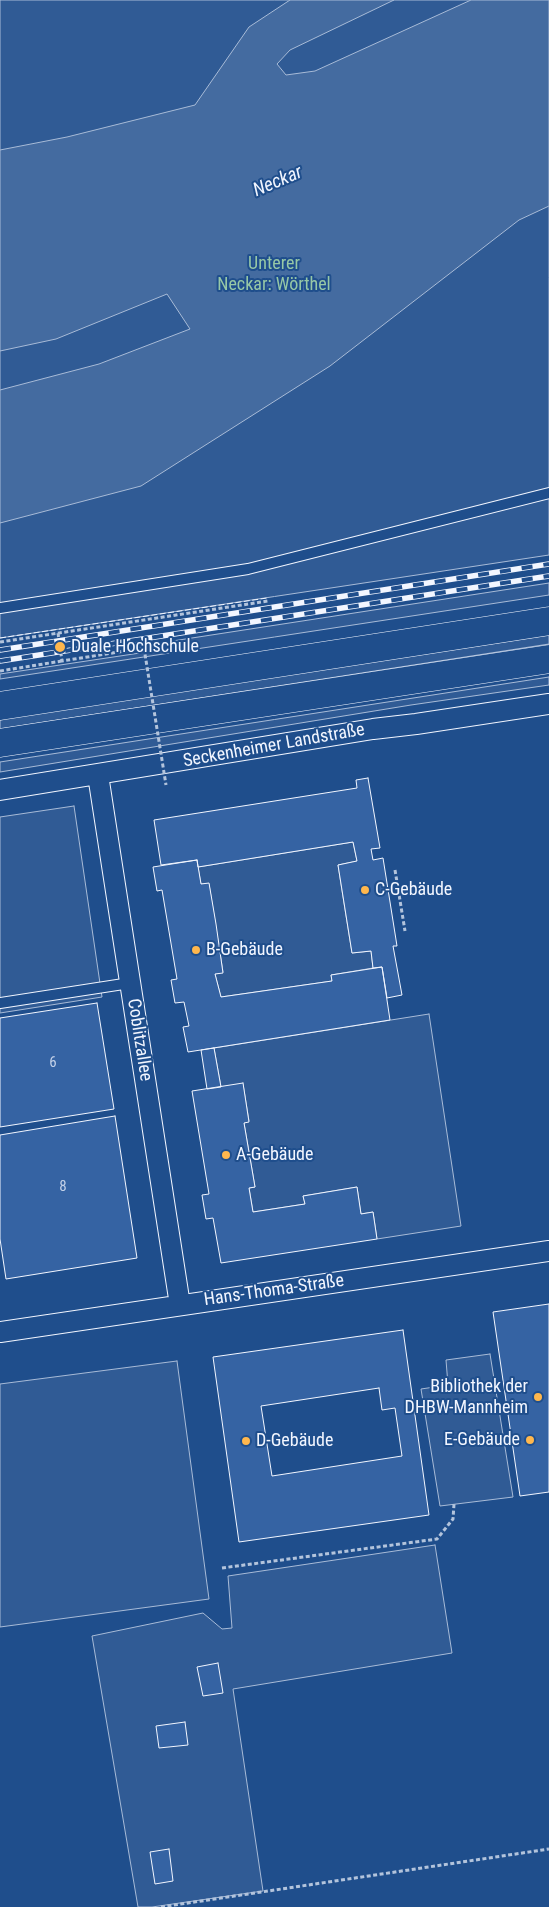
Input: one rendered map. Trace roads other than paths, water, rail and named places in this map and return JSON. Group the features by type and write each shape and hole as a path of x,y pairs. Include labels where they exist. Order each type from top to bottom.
{"main road":[{"path":"0,706 549,621"},
{"path":"0,743 549,659"}],"street":[{"name":"Seckenheimer Landstraße","path":"0,790 373,729 549,704"},
{"name":"Coblitzallee","path":"98,774 180,1304"},
{"name":"Hans-Thoma-Straße","path":"0,1332 549,1251"}],"lane":[{"path":"0,608 248,569 549,492"},
{"path":"0,1003 130,983"}],"water":[{"name":"Neckar","path":"290,0 394,0 290,50 277,64 286,75 315,71 471,0 549,0 549,206 519,220 330,366 141,486 0,523 0,390 99,364 190,329 167,294 56,339 0,351 0,150 67,137 195,105 249,27"}],"railway":[{"path":"0,650 549,564"},
{"path":"0,661 549,576"}],"place":[{"name":"Duale Hochschule","path":"60,647"},
{"name":"C-Gebäude","path":"365,890"},
{"name":"B-Gebäude","path":"196,950"},
{"name":"A-Gebäude","path":"226,1155"},
{"name":"Bibliothek der DHBW-Mannheim","path":"538,1397"},
{"name":"E-Gebäude","path":"530,1440"},
{"name":"D-Gebäude","path":"246,1441"}],"park label":[{"name":"Unterer Neckar: Wörthel","path":"274,274"}]}
